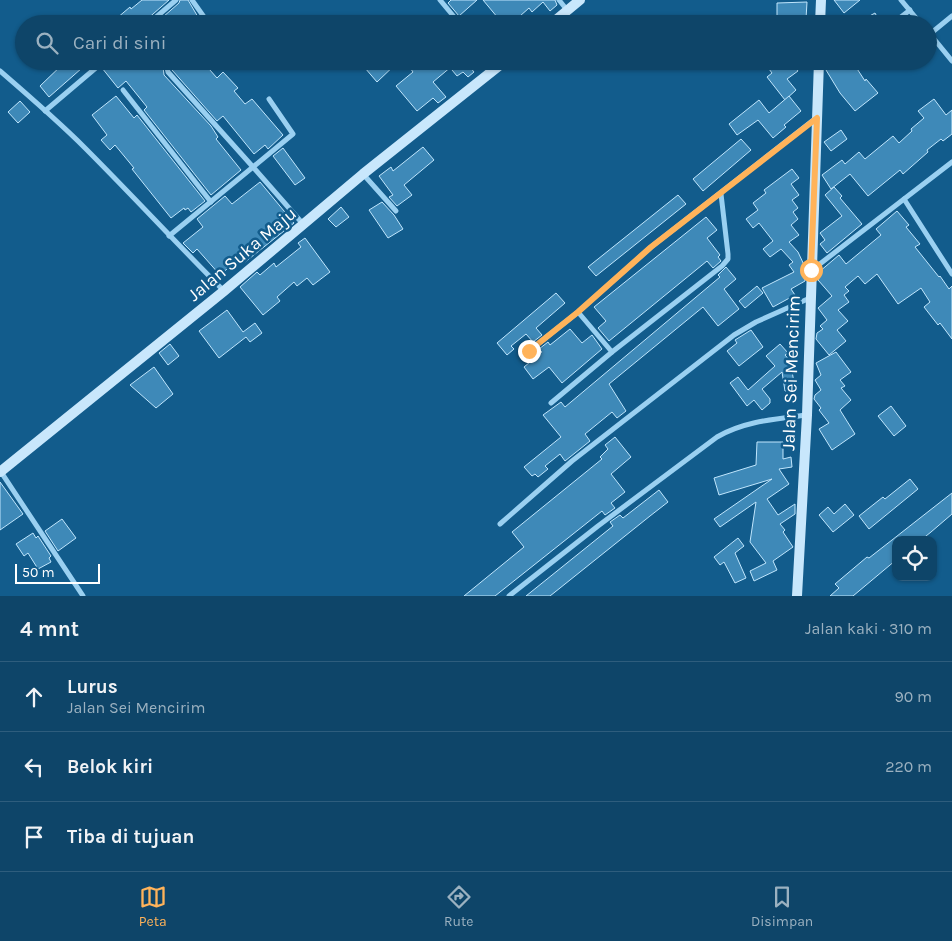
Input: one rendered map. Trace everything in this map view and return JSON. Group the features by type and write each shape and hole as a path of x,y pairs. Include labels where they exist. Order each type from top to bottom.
{"street":[{"path":"158,15 176,0"},
{"path":"192,0 202,15"},
{"path":"440,0 452,15"},
{"path":"559,0 567,10"},
{"path":"561,15 580,0"},
{"path":"820,15 821,0"},
{"path":"901,0 914,15"},
{"path":"904,15 910,10"},
{"path":"937,28 952,16"},
{"path":"937,43 952,61"},
{"path":"45,111 93,70"},
{"path":"168,70 303,224"},
{"name":"Jalan Suka Maju","path":"0,472 224,291 490,70"},
{"name":"Jalan Sei Mencirim","path":"797,596 807,415 819,70"},
{"path":"0,71 85,148 224,291"},
{"path":"123,90 211,202"},
{"path":"169,236 293,134 269,99"},
{"path":"529,351 578,312 651,247 817,118"},
{"path":"811,270 952,162"},
{"path":"364,174 396,211"},
{"path":"551,403 612,352 722,266 728,259 721,194"},
{"path":"904,200 952,274"},
{"path":"500,524 572,461 734,334 756,322 811,298"},
{"path":"578,312 612,352"},
{"path":"510,596 598,526 717,437 731,429 748,424 807,415"},
{"path":"0,472 83,596"}],"building":[{"path":"142,0 169,0 152,15 121,15 130,7 131,9"},
{"path":"180,0 188,0 197,15 165,15"},
{"path":"451,0 477,0 460,15 448,3"},
{"path":"483,0 555,0 557,5 550,11 543,2 532,12 529,8 521,15 496,15"},
{"path":"834,0 860,0 844,13"},
{"path":"807,2 806,15 777,15 777,3"},
{"path":"57,70 80,70 49,97 40,86"},
{"path":"104,70 163,70 164,75 211,126 218,137 216,139 241,170 211,195 144,110 147,107 126,81 118,88"},
{"path":"172,70 210,70 217,78 223,72 238,88 234,91 245,104 252,99 283,135 268,149 265,145 254,154 223,116 217,121"},
{"path":"367,70 390,70 377,82"},
{"path":"412,70 447,70 433,82 446,97 438,103 433,98 417,111 396,86 413,72"},
{"path":"452,70 472,70 474,72 468,77 463,72 457,76"},
{"path":"770,70 798,71 787,79 796,90 785,100 767,77 772,73"},
{"path":"826,70 858,70 865,81 866,79 878,93 855,111 840,93"},
{"path":"116,96 134,118 137,115 205,201 191,212 188,208 185,210 184,208 171,218 115,145 110,150 101,140 107,135 92,115"},
{"path":"789,96 801,111 784,125 786,127 773,138 758,120 737,135 729,124 759,100 769,113"},
{"path":"934,99 946,115 952,110 952,134 943,141 941,139 927,150 928,152 903,174 900,170 868,196 850,174 831,189 822,175 842,160 845,164 859,152 865,159 893,136 899,143 924,118 918,111"},
{"path":"20,101 30,112 18,123 8,112"},
{"path":"841,130 847,139 831,151 824,142"},
{"path":"741,139 751,150 703,191 693,179"},
{"path":"423,147 434,160 404,185 412,195 397,206 389,197 393,195 379,176 391,167 393,171"},
{"path":"283,148 305,178 295,185 273,156"},
{"path":"792,169 799,178 791,184 799,195 792,200 798,208 793,212 798,219 791,225 799,235 789,242 798,252 805,267 805,281 791,289 795,295 773,307 762,288 794,272 789,265 793,262 781,249 770,257 763,249 773,241 759,223 753,228 746,219 758,210 753,203 766,193 764,190"},
{"path":"260,182 294,223 245,262 241,257 220,275 197,249 193,253 183,243 203,227 197,219 225,196 232,204"},
{"path":"834,187 842,196 840,198 862,224 827,253 820,244 825,240 820,233 842,216 825,195"},
{"path":"678,195 686,204 596,276 588,267"},
{"path":"382,202 403,229 388,238 369,210"},
{"path":"341,207 349,217 336,227 328,219"},
{"path":"897,211 909,225 906,227 920,244 915,247 949,289 952,286 952,339 940,323 938,325 924,307 930,302 921,288 898,304 877,274 865,284 858,276 845,287 849,291 844,295 849,302 838,310 848,321 837,330 846,341 829,355 816,339 817,333 823,329 820,326 827,320 818,308 832,296 818,280 819,272 839,255 846,264 881,235 876,229"},
{"path":"706,217 717,230 707,238 720,255 718,257 721,261 713,268 707,261 609,341 598,328 606,321 594,307"},
{"path":"305,238 330,272 313,285 307,278 297,286 294,282 277,297 280,301 263,315 240,287 257,272 260,275 274,263 276,267 301,247 298,243"},
{"path":"726,267 736,279 724,289 739,309 718,326 703,307 609,384 626,411 617,418 612,412 585,434 590,441 565,461 560,454 545,466 548,469 538,477 535,474 532,476 524,467 561,437 543,415 561,402 565,407 720,277 718,275"},
{"path":"757,286 763,293 745,308 739,301"},
{"path":"556,293 565,303 536,328 542,335 533,342 526,334 511,346 514,349 507,355 497,343"},
{"path":"227,310 243,332 255,323 262,333 250,342 246,337 219,358 199,331"},
{"path":"570,329 582,343 592,335 602,349 562,383 549,367 533,379 524,367 542,352 539,349 548,342 550,345"},
{"path":"751,330 763,347 739,366 727,351 737,343 735,340"},
{"path":"170,344 179,356 168,365 159,353"},
{"path":"780,344 788,353 785,355 792,363 795,389 785,391 782,372 762,389 770,399 770,403 762,410 754,400 747,406 730,383 738,377 748,390 775,366 766,356"},
{"path":"836,352 851,372 840,380 845,386 841,388 851,400 840,410 855,434 832,450 819,429 829,423 819,410 821,408 814,399 815,395 821,390 815,380 821,375 816,363"},
{"path":"154,367 173,394 156,408 130,385"},
{"path":"891,406 906,426 894,436 878,416"},
{"path":"615,437 631,457 611,474 625,492 611,503 615,508 605,515 602,511 495,596 464,596 524,547 512,532 602,459 600,457 608,449 605,445"},
{"path":"757,442 783,442 783,459 791,457 792,467 779,469 789,484 767,499 778,515 795,504 795,514 780,524 793,547 773,561 777,570 754,581 750,571 766,563 750,542 756,502 720,527 714,519 772,479 719,495 714,478 756,465"},
{"path":"910,479 918,489 869,529 859,516 883,497 885,499"},
{"path":"0,482 23,514 0,530"},
{"path":"659,490 668,502 550,596 526,596 613,526 610,522 620,515 623,518"},
{"path":"952,493 952,514 926,536 897,536"},
{"path":"845,504 854,515 833,532 819,515 828,507 834,514"},
{"path":"62,519 76,538 58,551 45,531"},
{"path":"33,533 36,538 38,536 51,556 49,558 51,562 38,569 28,553 24,556 16,544"},
{"path":"738,538 744,546 735,553 746,578 735,583 724,562 720,565 714,557"},
{"path":"892,540 892,563 853,596 830,596 839,588 835,584 867,557 869,558"}],"route":[{"path":"529,351 578,312 651,247 817,118 811,270"}]}
